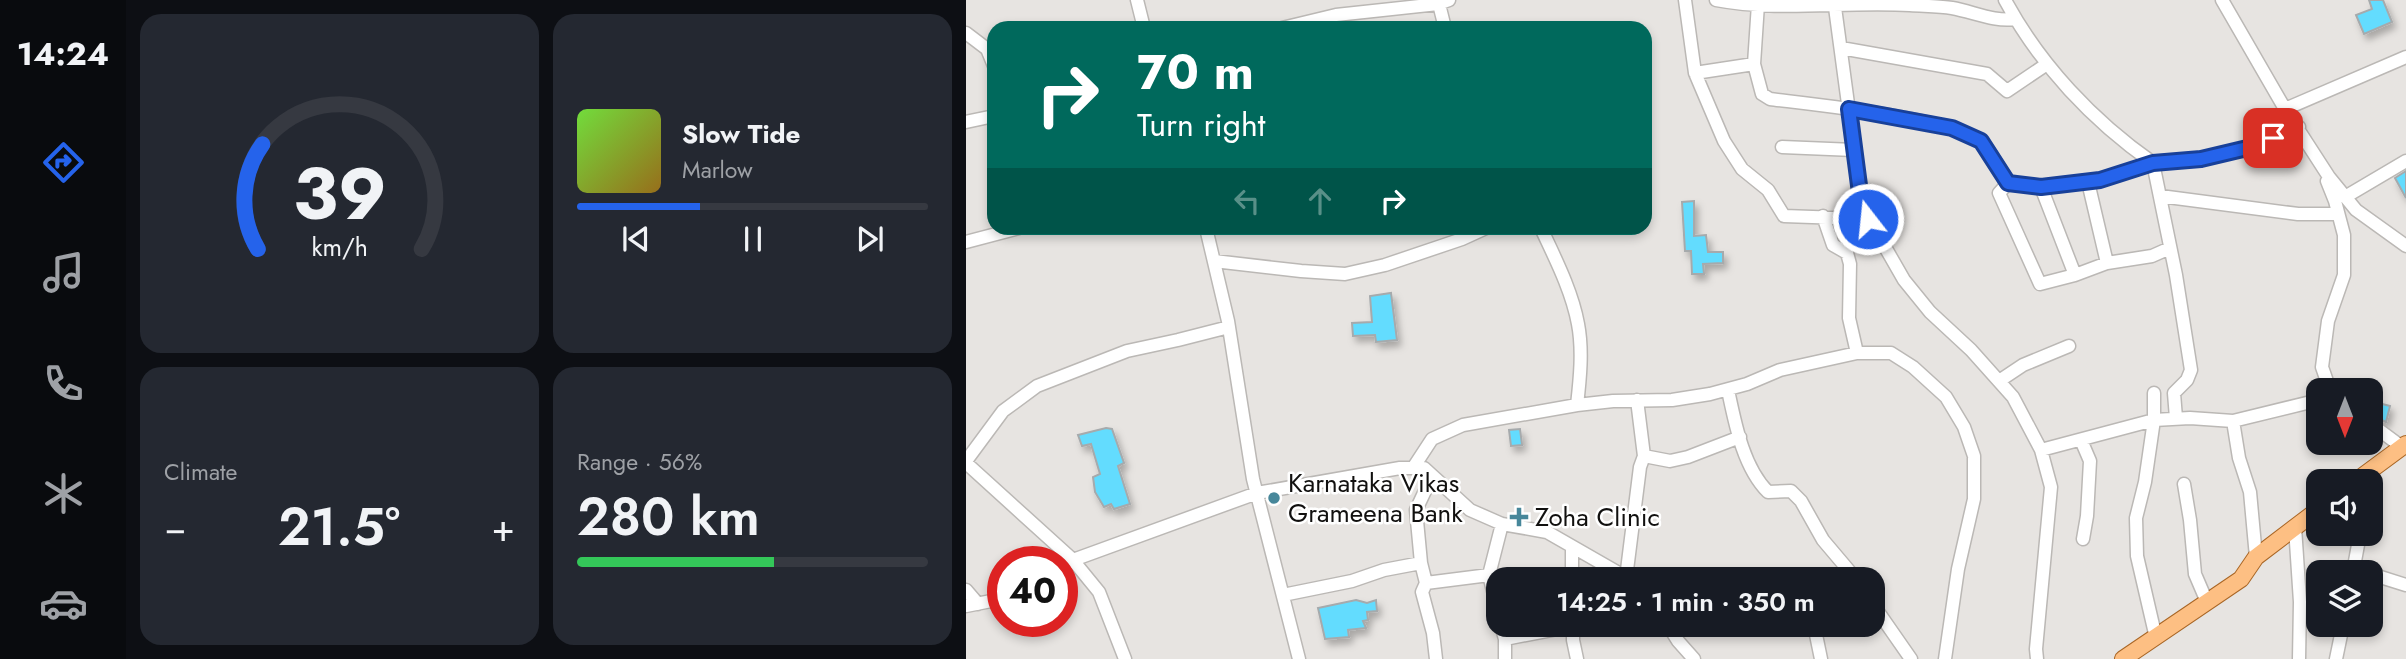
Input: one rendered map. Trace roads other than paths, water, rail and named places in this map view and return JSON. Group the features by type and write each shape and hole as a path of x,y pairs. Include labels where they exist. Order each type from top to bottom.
{"main road":[{"path":"2379,469 2401,451"},
{"path":"2123,659 2241,579 2256,557 2306,519"}],"street":[{"path":"1137,0 1142,21"},
{"path":"1685,0 1695,73 1724,141 1742,169 1769,190 1784,216 1868,219"},
{"path":"1716,0 1806,6 1835,2 1952,8 2004,21 2015,19"},
{"path":"2006,0 2015,19 2047,64 2079,100 2120,140 2153,163 2191,370 2187,380 2174,393 2176,418"},
{"path":"2239,0 2224,3 2285,109 2318,159 2356,210 2406,246"},
{"path":"1311,21 1336,15 1442,1 1444,21"},
{"path":"1835,2 1860,193 1868,219 1904,280 1930,312 1971,350 2013,397 2041,450 2050,486 2037,659"},
{"path":"1758,4 1754,64 1762,94 1770,99 1849,109 1952,128 1981,141 2008,183"},
{"path":"966,33 987,49"},
{"path":"1841,48 1987,74 2007,92 2047,64"},
{"path":"2285,109 2406,57"},
{"path":"1695,73 1754,64"},
{"path":"966,122 987,118"},
{"path":"2008,183 2041,187 2100,180 2153,163 2201,159 2260,145 2299,127"},
{"path":"1782,147 1854,150"},
{"path":"2318,159 2344,235 2344,275 2328,321 2322,367 2326,378"},
{"path":"2345,197 2406,161"},
{"path":"2088,182 2108,263"},
{"path":"2008,183 1999,193 2040,284 2108,263 2152,256 2170,248"},
{"path":"2041,187 2075,275"},
{"path":"2160,195 2298,214 2338,214"},
{"path":"1823,216 1833,246 1847,253 1850,264 1849,318 1857,353"},
{"path":"966,242 992,235"},
{"path":"1208,235 1229,327 1257,493 1299,659"},
{"path":"1214,261 1345,274 1385,265 1471,235"},
{"path":"1544,235 1561,270 1578,323 1580,370 1577,405"},
{"path":"1051,546 966,462 1003,411 1037,386 1127,351 1229,327"},
{"path":"1999,381 2022,365 2069,346"},
{"path":"1413,468 1432,439 1463,425 1577,405 1672,400 1728,390 1780,370 1857,353 1891,353 1913,367 1946,397 1964,427 1974,456 1974,499 1958,569 1945,659"},
{"path":"1728,390 1740,437 1759,484 1768,492 1791,491 1801,500 1824,540 1846,567"},
{"path":"2154,393 2154,420 2145,482 2136,518 2137,556 2155,638"},
{"path":"1629,567 1640,467 1644,456 1637,400"},
{"path":"2041,450 2154,420 2176,418 2233,421 2306,403"},
{"path":"2233,421 2239,458 2250,492 2256,557"},
{"path":"2384,436 2401,451"},
{"path":"1644,456 1670,461 1740,437"},
{"path":"2081,440 2090,461 2083,539"},
{"path":"1078,558 1257,493 1400,468 1424,468 1470,510 1502,524 1547,532 1607,567"},
{"path":"1432,476 1416,510 1421,563 1426,583 1422,592 1433,633 1436,659"},
{"path":"2184,484 2195,573 2207,602"},
{"path":"1491,567 1502,524"},
{"path":"2295,527 2300,602 2299,659"},
{"path":"1572,547 1572,567"},
{"path":"1283,595 1421,563"},
{"path":"1078,572 1100,592 1125,659"},
{"path":"1426,583 1486,575"},
{"path":"2383,578 2406,585"},
{"path":"966,590 972,605"},
{"path":"1885,622 1911,659"},
{"path":"1505,659 1505,639 1515,637"},
{"path":"1573,637 1577,659"},
{"path":"1676,637 1692,658"},
{"path":"1816,637 1821,659"},
{"path":"2336,659 2341,637"}],"place":[{"name":"Karnataka Vikas Grameena Bank","path":"1274,498"},
{"name":"Zoha Clinic","path":"1519,517"}]}
